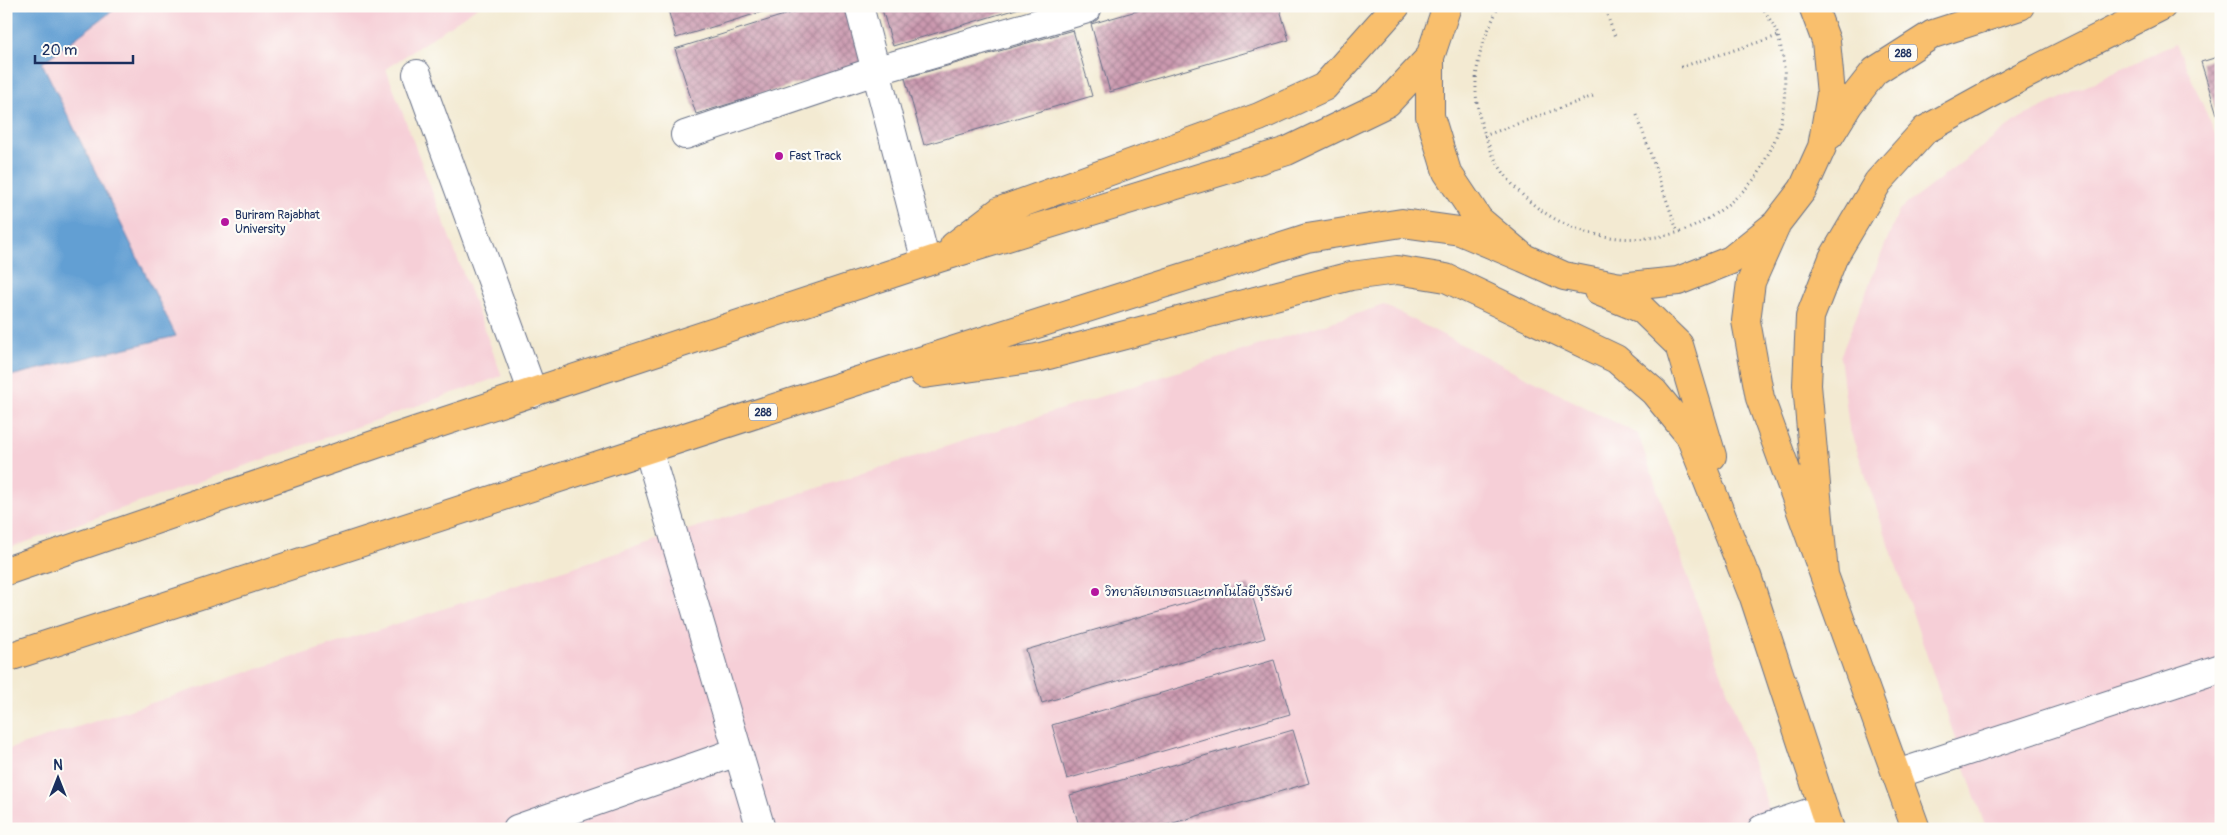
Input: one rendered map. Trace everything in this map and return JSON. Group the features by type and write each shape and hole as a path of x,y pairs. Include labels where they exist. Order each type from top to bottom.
{"main road":[{"path":"933,260 1000,211 1259,117 1324,87 1396,6"},
{"path":"1447,6 1430,57 1430,116 1447,172 1479,220 1524,258 1642,309 1679,344 1752,593 1826,818"},
{"path":"1564,276 1620,287 1678,281 1731,260 1776,224 1803,189 1822,148 1831,94 1826,41 1813,6"},
{"name":"288","path":"1822,148 1849,104 1876,71 1933,34 2020,6"},
{"path":"1824,574 1806,385 1810,317 1833,258 1878,182 1924,130 2021,76 2162,6"},
{"path":"6,571 382,442 933,260 1286,151 1387,103 1430,57"},
{"name":"288","path":"6,658 848,384 1308,238 1402,223 1460,231 1524,258"},
{"path":"1776,224 1751,282 1746,321 1760,398 1916,829"},
{"path":"848,384 1037,358 1351,276 1397,270 1446,278 1616,359 1654,392 1690,436 1752,593"}],"street":[{"path":"859,6 875,71 933,260"},
{"path":"685,134 875,71 1089,7"},
{"path":"417,74 533,393"},
{"path":"648,449 761,829"},
{"path":"1897,774 2221,668"},
{"path":"525,828 737,752"},
{"path":"1762,829 1826,818"}],"path":[{"path":"1499,6 1482,43 1476,90 1484,136 1502,172 1528,201 1561,224 1599,237 1638,240 1678,233 1722,211 1756,176 1779,132 1786,84 1778,36 1762,6"},
{"path":"1604,6 1615,37"},
{"path":"1681,67 1778,36"},
{"path":"1484,136 1596,95"},
{"path":"1637,115 1678,233"}],"shaded area":[{"name":"Buriram Rajabhat University","path":"6,6 479,6 386,69 502,376 6,549"},
{"path":"2176,43 2221,147 2221,829 1986,829 1849,427 1840,357 1899,210 2020,118"},
{"name":"วิทยาลัยเกษตรและเทคโนโลยีบุรีรัมย์","path":"1384,305 1638,434 1776,829 6,829 6,750"}],"water":[{"path":"6,6 119,6 42,63 176,336 6,377"}],"building":[{"path":"667,6 778,6 778,7 676,38"},
{"path":"813,6 846,6 864,63 696,114 675,49"},
{"path":"881,6 1023,6 1023,7 893,46"},
{"path":"1154,6 1279,6 1289,40 1110,92 1091,24"},
{"path":"1073,30 1092,96 924,145 905,78"},
{"path":"2221,56 2221,124 2220,124 2201,62"},
{"path":"1249,585 1265,638 1042,703 1026,650"},
{"path":"1274,660 1290,714 1067,779 1052,725"},
{"path":"1293,730 1309,783 1153,829 1080,829 1070,795"}],"place":[{"name":"Fast Track","path":"779,156"},
{"name":"Buriram Rajabhat University","path":"225,222"},
{"name":"วิทยาลัยเกษตรและเทคโนโลยีบุรีรัมย์","path":"1095,592"}]}
